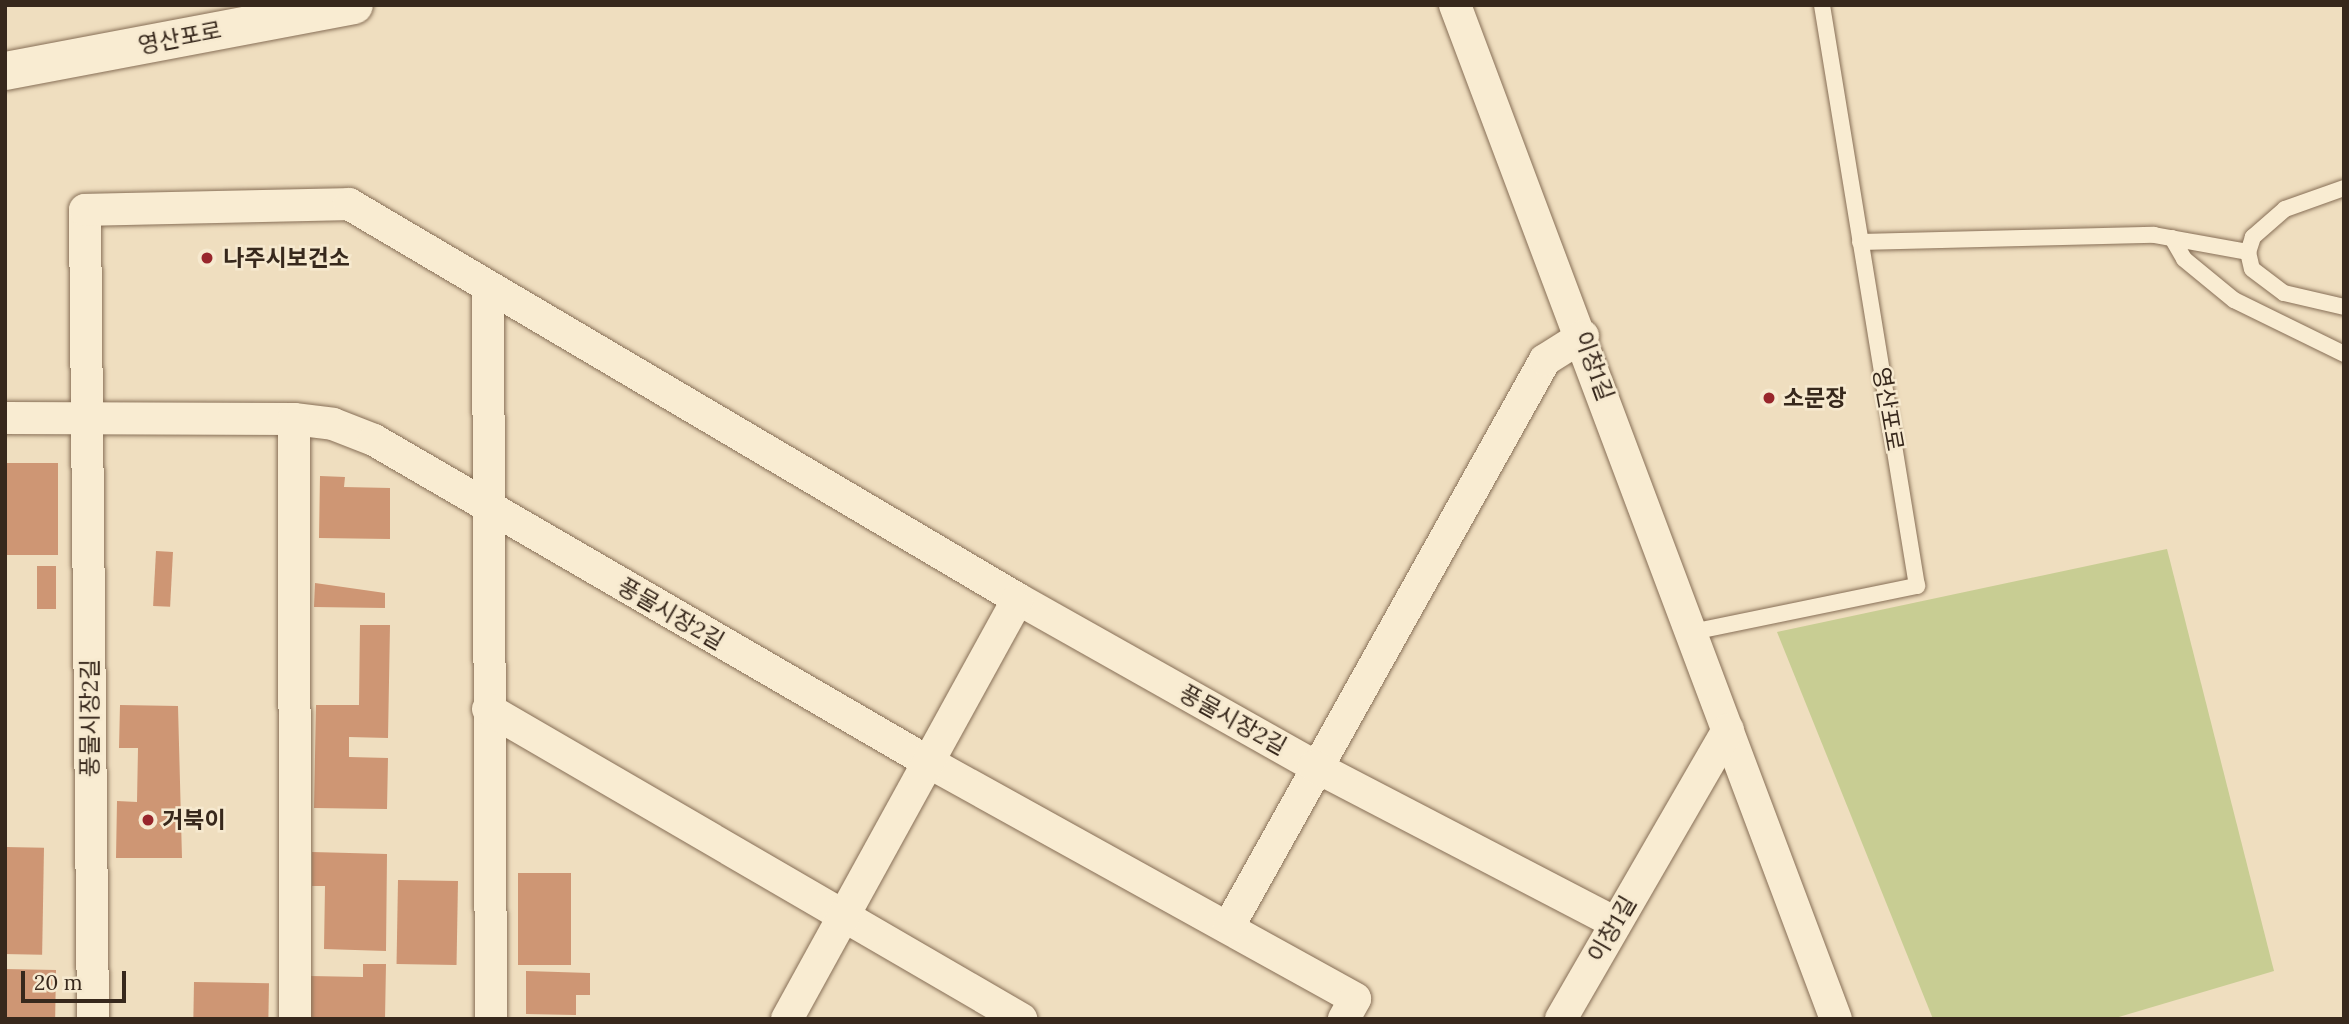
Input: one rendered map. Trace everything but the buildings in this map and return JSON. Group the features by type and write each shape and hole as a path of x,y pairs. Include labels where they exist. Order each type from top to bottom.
{"street":[{"name":"영산포로","path":"5,71 354,5"},
{"name":"이창1길","path":"1455,5 1583,336 1836,1019"},
{"name":"풍물시장2길","path":"93,1019 85,210 349,204 1018,599 1314,766 1615,923"},
{"path":"488,287 485,506 491,1019"},
{"path":"1229,926 1314,766 1545,360 1583,336"},
{"name":"풍물시장2길","path":"5,418 294,419 333,424 374,440 930,763 1229,926 1354,999 1343,1019"},
{"path":"294,419 295,1019"},
{"path":"788,1019 1018,599"},
{"path":"488,709 842,919 1021,1019"},
{"name":"이창1길","path":"1561,1019 1728,730"}],"lane":[{"name":"영산포로","path":"1692,632 1917,586 1822,5"},
{"path":"2344,188 2285,209 2253,237 2248,252 2252,269 2284,293 2344,307"},
{"path":"1860,242 2172,238 2248,252"},
{"path":"2172,238 2184,259 2234,300 2344,354"}],"green space":[{"path":"2167,549 2274,971 2112,1019 1933,1019 1777,632"}],"place":[{"name":"나주시보건소","path":"207,258"},
{"name":"소문장","path":"1769,398"},
{"name":"거북이","path":"148,820"}]}
